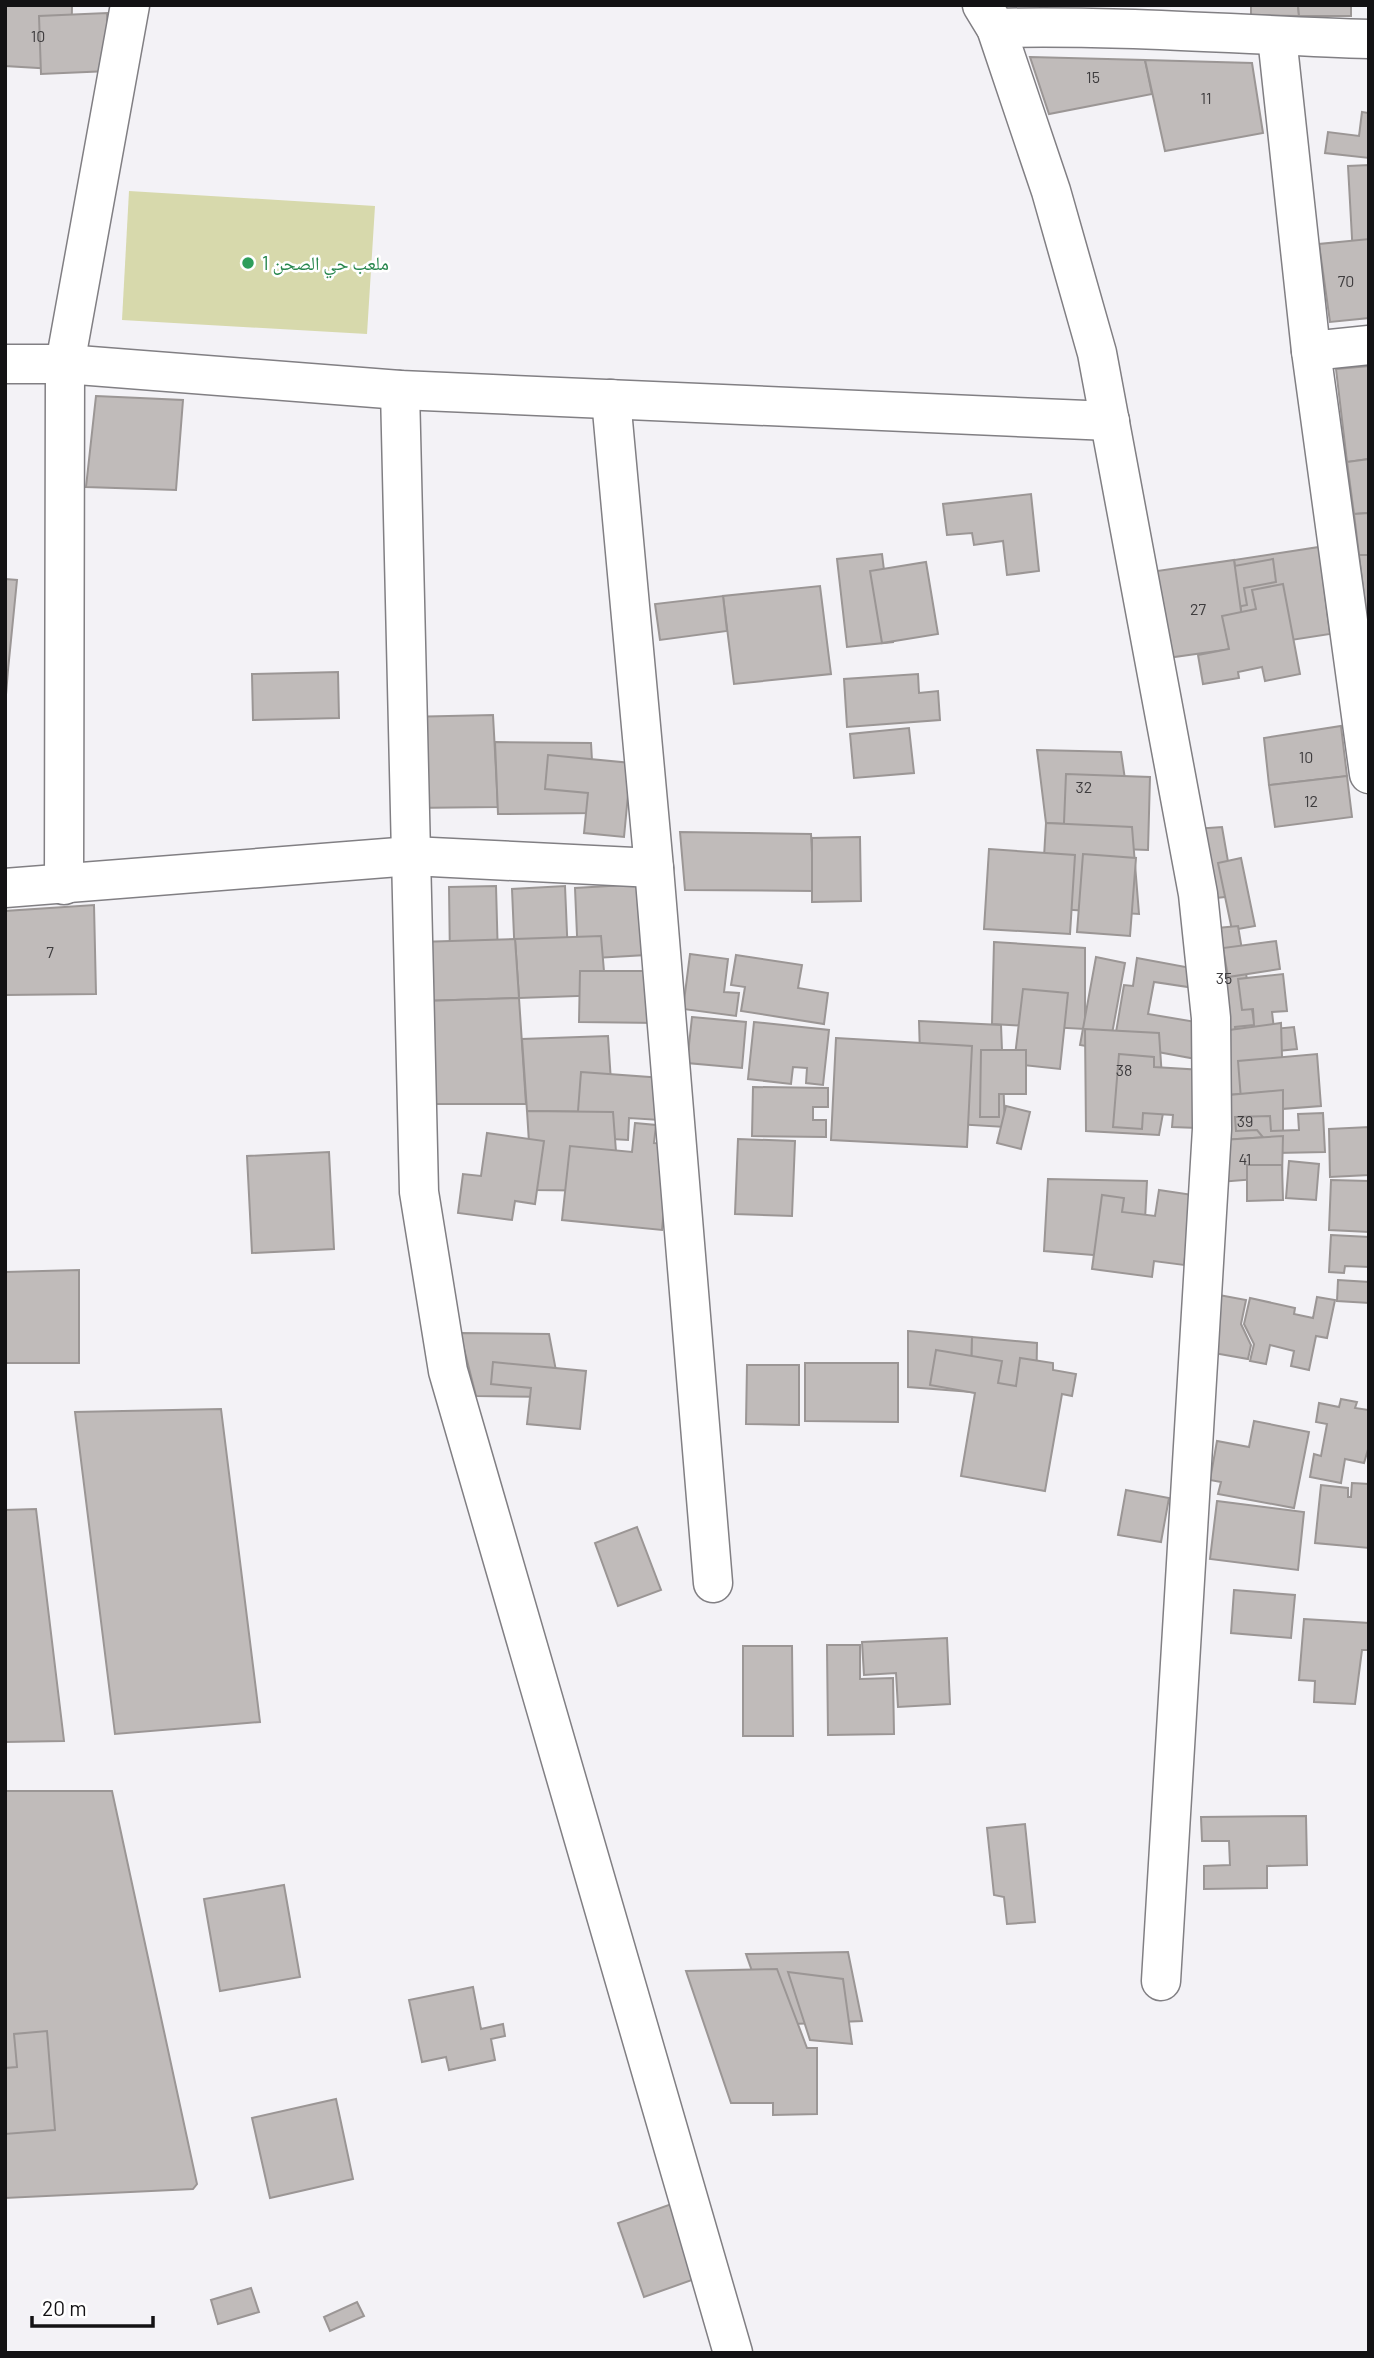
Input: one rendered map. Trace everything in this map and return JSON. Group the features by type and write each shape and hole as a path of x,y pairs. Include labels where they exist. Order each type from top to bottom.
{"street":[{"path":"64,885 65,364 130,5"},
{"path":"1161,1981 1212,1129 1211,1018 1198,894 1097,353 1051,191 989,16 1233,18 1277,37 1366,28"},
{"path":"1277,37 1311,351 1369,774"},
{"path":"1311,351 1369,345"},
{"path":"5,364 65,364 400,390 1110,421"},
{"path":"400,390 419,1192 448,1371 733,2353"},
{"path":"611,399 654,869 713,1583"},
{"path":"5,888 411,856 654,869"}],"green space":[{"name":"ملعب حي الصحن 1","path":"129,191 375,206 367,334 122,320"}],"building":[{"path":"5,5 72,5 71,70 5,66"},
{"path":"1251,5 1298,5 1299,16 1251,15"},
{"path":"1298,5 1351,5 1351,16 1299,16"},
{"path":"107,13 109,71 41,74 39,16"},
{"path":"1030,57 1145,60 1152,94 1049,114"},
{"path":"1145,60 1252,63 1263,133 1165,151"},
{"path":"1362,112 1369,113 1369,158 1325,153 1328,132 1359,136"},
{"path":"1369,165 1369,255 1353,256 1348,166"},
{"path":"1369,239 1369,318 1330,322 1319,244"},
{"path":"1369,366 1369,459 1347,462 1336,369"},
{"path":"96,396 183,400 176,490 86,487"},
{"path":"1369,459 1369,513 1354,514 1347,462"},
{"path":"1031,494 1039,571 1007,575 1003,541 974,545 972,533 947,535 943,504"},
{"path":"1369,513 1369,555 1359,555 1354,514"},
{"path":"1319,547 1330,634 1246,647 1234,560"},
{"path":"882,554 893,642 847,647 837,559"},
{"path":"1359,555 1369,555 1368,629"},
{"path":"1273,559 1276,582 1244,588 1247,605 1216,611 1222,643 1186,649 1173,577"},
{"path":"1234,560 1246,647 1160,659 1150,572"},
{"path":"926,562 938,634 882,643 870,571"},
{"path":"5,579 17,580 8,670 5,670"},
{"path":"1283,584 1300,674 1265,681 1262,667 1238,672 1239,678 1203,684 1198,655 1229,649 1222,616 1256,609 1252,590"},
{"path":"820,586 831,674 734,684 723,596"},
{"path":"723,596 727,631 660,640 655,604"},
{"path":"5,670 8,670 5,707"},
{"path":"338,672 339,718 253,720 252,674"},
{"path":"918,674 919,693 938,691 940,720 847,727 844,679"},
{"path":"493,715 498,807 410,808 404,717"},
{"path":"1341,726 1347,776 1269,785 1264,738"},
{"path":"909,728 914,773 854,778 850,734"},
{"path":"495,742 591,743 595,813 498,814"},
{"path":"1037,750 1121,752 1132,827 1046,823"},
{"path":"548,755 631,763 624,837 584,833 588,793 545,789"},
{"path":"1066,774 1150,777 1148,850 1063,847"},
{"path":"1347,776 1352,817 1275,827 1269,785"},
{"path":"1046,823 1132,827 1139,914 1041,908"},
{"path":"1222,827 1234,896 1188,901 1180,830"},
{"path":"680,832 811,834 814,891 685,890"},
{"path":"860,837 861,901 812,902 812,838"},
{"path":"989,849 1075,855 1070,934 984,929"},
{"path":"1083,854 1136,858 1130,936 1077,932"},
{"path":"1241,858 1255,926 1232,930 1218,863"},
{"path":"643,884 646,955 578,959 575,888"},
{"path":"496,886 498,959 450,960 449,887"},
{"path":"565,886 568,957 515,960 512,889"},
{"path":"94,905 96,994 5,995 5,911"},
{"path":"1238,926 1255,1027 1207,1033 1195,930"},
{"path":"601,936 606,995 519,998 515,939"},
{"path":"515,939 519,998 423,1001 418,942"},
{"path":"1276,941 1280,969 1228,977 1223,948"},
{"path":"994,942 1085,948 1085,1029 992,1024"},
{"path":"690,954 728,959 724,992 739,993 736,1016 683,1009"},
{"path":"736,955 802,965 798,988 828,993 824,1024 741,1011 745,987 731,985"},
{"path":"1096,957 1125,963 1109,1050 1080,1045"},
{"path":"1137,958 1191,968 1188,987 1154,982 1148,1014 1202,1023 1196,1059 1114,1044 1124,985 1133,986"},
{"path":"580,971 658,971 658,1023 579,1022"},
{"path":"1283,974 1287,1011 1272,1012 1274,1029 1294,1027 1297,1049 1238,1055 1235,1027 1254,1025 1253,1009 1242,1010 1238,979"},
{"path":"1023,989 1068,993 1060,1069 1014,1064"},
{"path":"519,998 526,1104 430,1104 423,1001"},
{"path":"692,1017 746,1022 742,1068 687,1063"},
{"path":"919,1021 1001,1025 1005,1127 922,1122"},
{"path":"754,1022 829,1030 823,1085 806,1083 807,1068 793,1067 791,1084 748,1079"},
{"path":"1281,1023 1283,1090 1207,1097 1207,1033"},
{"path":"1085,1029 1159,1033 1164,1108 1159,1135 1086,1131"},
{"path":"608,1036 613,1112 527,1111 522,1039"},
{"path":"836,1038 972,1046 967,1147 831,1140"},
{"path":"981,1050 1026,1050 1026,1094 999,1094 999,1117 980,1117"},
{"path":"1119,1054 1154,1057 1154,1067 1203,1070 1198,1128 1172,1127 1173,1115 1143,1113 1142,1129 1113,1127"},
{"path":"1317,1054 1321,1106 1242,1112 1238,1061"},
{"path":"581,1072 663,1078 660,1120 629,1118 628,1140 576,1137"},
{"path":"753,1087 828,1088 828,1107 813,1107 813,1120 826,1120 826,1137 752,1136"},
{"path":"1283,1090 1283,1136 1207,1141 1207,1097"},
{"path":"1006,1106 1030,1112 1021,1149 997,1143"},
{"path":"527,1111 613,1112 619,1191 532,1190"},
{"path":"1323,1113 1325,1152 1276,1153 1257,1130 1236,1131 1235,1117 1270,1116 1271,1131 1299,1130 1298,1114"},
{"path":"635,1123 656,1125 654,1143 670,1144 662,1230 562,1220 570,1146 632,1152"},
{"path":"1369,1127 1369,1175 1330,1177 1329,1129"},
{"path":"487,1133 544,1141 535,1204 515,1201 512,1220 458,1213 463,1174 481,1176"},
{"path":"1283,1136 1282,1177 1207,1183 1207,1141"},
{"path":"738,1139 795,1141 792,1216 735,1214"},
{"path":"329,1152 334,1249 252,1253 247,1156"},
{"path":"1289,1161 1319,1164 1316,1200 1286,1198"},
{"path":"1247,1165 1282,1165 1283,1200 1247,1201"},
{"path":"1048,1179 1147,1181 1143,1259 1044,1251"},
{"path":"1331,1180 1369,1181 1369,1232 1329,1230"},
{"path":"1159,1190 1193,1195 1184,1265 1154,1261 1152,1277 1092,1269 1102,1195 1124,1198 1122,1212 1155,1216"},
{"path":"1331,1235 1369,1237 1369,1267 1345,1266 1344,1273 1329,1272"},
{"path":"79,1270 79,1363 5,1363 6,1272"},
{"path":"1338,1280 1369,1282 1369,1303 1337,1301"},
{"path":"1219,1295 1246,1300 1241,1324 1251,1345 1248,1359 1208,1352"},
{"path":"1317,1297 1335,1300 1327,1338 1316,1336 1309,1370 1291,1366 1294,1351 1270,1345 1266,1364 1250,1361 1254,1344 1244,1324 1250,1298 1295,1308 1294,1314 1313,1318"},
{"path":"908,1331 972,1337 971,1392 908,1387"},
{"path":"460,1333 549,1334 561,1397 476,1396"},
{"path":"972,1337 1037,1343 1036,1399 971,1392"},
{"path":"936,1350 1002,1361 998,1383 1016,1386 1020,1358 1053,1363 1053,1370 1076,1374 1072,1396 1062,1394 1045,1491 961,1476 975,1393 930,1385"},
{"path":"493,1362 586,1371 580,1429 527,1424 531,1388 491,1384"},
{"path":"805,1363 898,1363 898,1422 805,1421"},
{"path":"747,1365 799,1365 799,1425 746,1424"},
{"path":"1341,1399 1357,1402 1355,1408 1369,1410 1369,1446 1364,1463 1345,1459 1341,1483 1310,1477 1314,1454 1321,1456 1327,1424 1316,1422 1319,1403 1339,1407"},
{"path":"221,1409 260,1722 115,1734 75,1412"},
{"path":"1254,1421 1309,1432 1294,1508 1218,1494 1221,1482 1210,1480 1217,1441 1249,1447"},
{"path":"1352,1483 1369,1484 1369,1548 1315,1543 1321,1485 1348,1488 1348,1497 1351,1497"},
{"path":"1126,1490 1169,1498 1161,1542 1118,1535"},
{"path":"1217,1501 1304,1512 1298,1570 1210,1559"},
{"path":"36,1509 64,1741 5,1742 5,1510"},
{"path":"637,1527 661,1590 618,1606 595,1543"},
{"path":"1234,1590 1295,1595 1291,1638 1231,1633"},
{"path":"1304,1619 1369,1623 1369,1650 1362,1650 1355,1704 1314,1702 1315,1681 1299,1680"},
{"path":"947,1638 950,1704 898,1707 896,1673 864,1675 862,1642"},
{"path":"827,1645 860,1645 860,1679 893,1678 894,1734 828,1735"},
{"path":"743,1646 792,1646 793,1736 743,1736"},
{"path":"5,1791 112,1791 197,2184 193,2189 5,2198"},
{"path":"1306,1816 1307,1865 1267,1866 1267,1888 1204,1889 1204,1866 1230,1865 1229,1841 1202,1841 1201,1817"},
{"path":"1025,1824 1035,1922 1007,1924 1004,1897 994,1895 987,1828"},
{"path":"284,1885 300,1977 220,1991 204,1899"},
{"path":"848,1952 862,2021 771,2025 746,1954"},
{"path":"777,1969 807,2048 817,2048 817,2114 773,2115 773,2103 731,2103 686,1971"},
{"path":"788,1972 843,1979 852,2044 810,2040"},
{"path":"473,1987 481,2029 503,2024 505,2036 491,2039 495,2060 449,2070 446,2057 422,2062 409,2000"},
{"path":"47,2031 55,2130 5,2134 5,2068 17,2067 14,2034"},
{"path":"336,2099 353,2179 270,2198 252,2118"},
{"path":"680,2201 706,2275 644,2297 618,2223"},
{"path":"251,2288 259,2312 218,2324 211,2300"},
{"path":"357,2302 364,2316 330,2331 324,2317"}],"place":[{"name":"ملعب حي الصحن 1","path":"248,263"}]}
